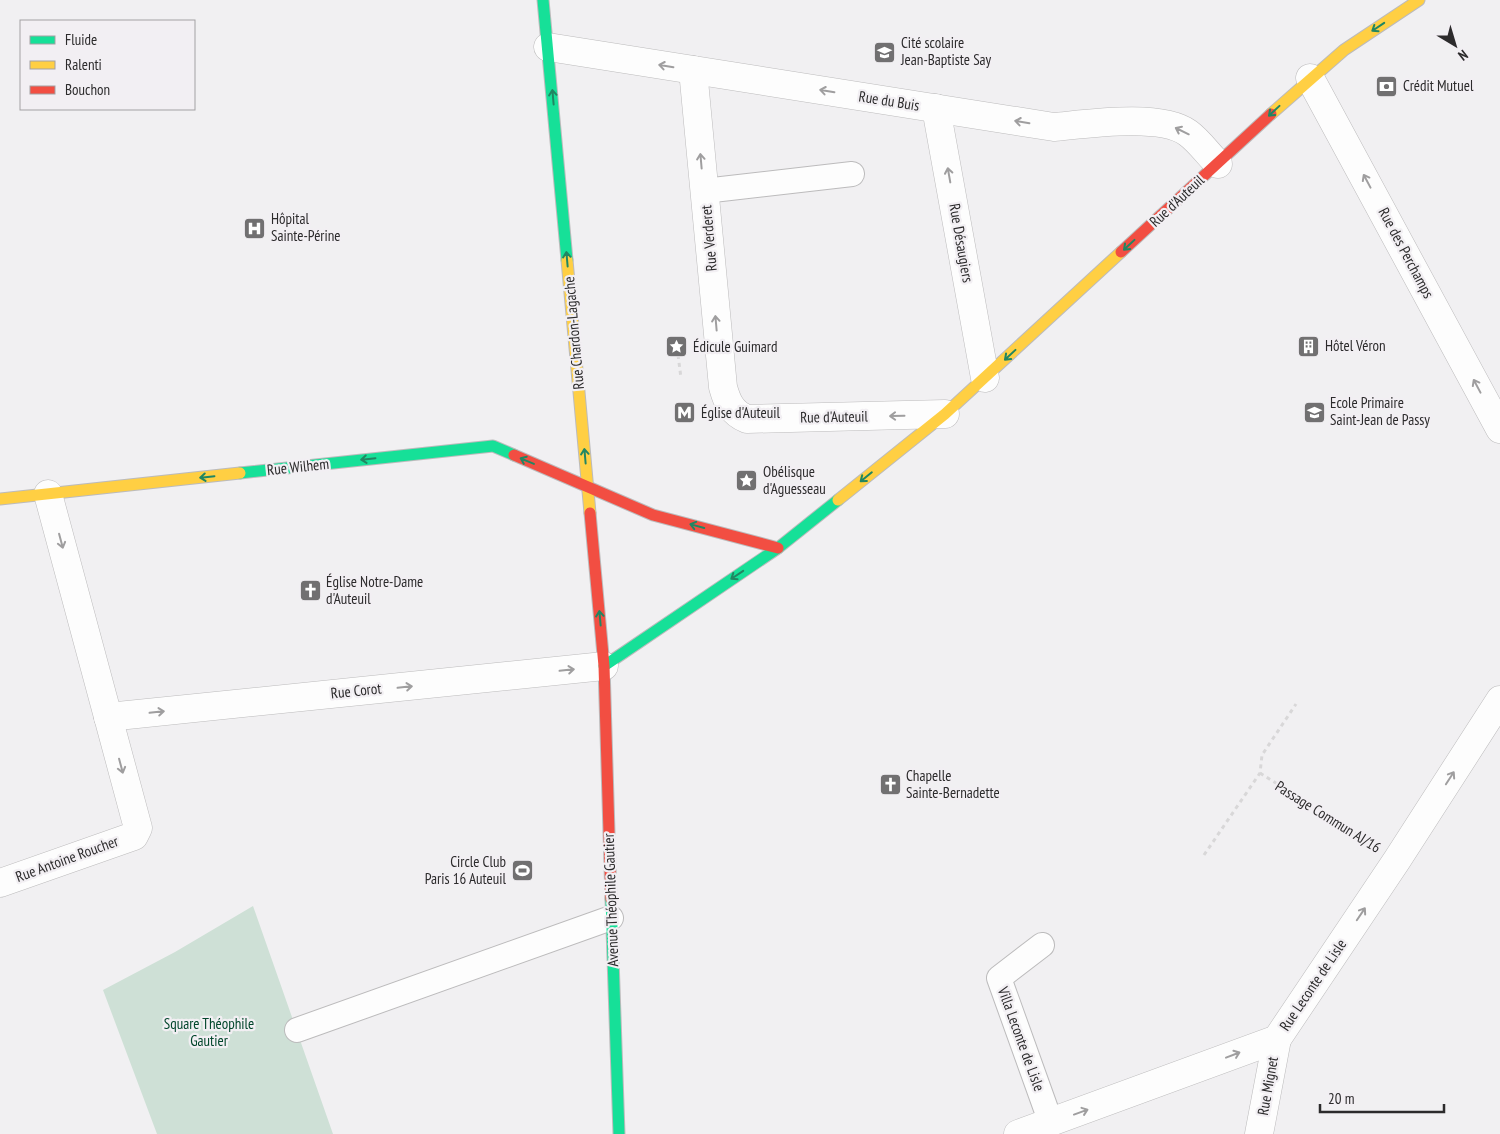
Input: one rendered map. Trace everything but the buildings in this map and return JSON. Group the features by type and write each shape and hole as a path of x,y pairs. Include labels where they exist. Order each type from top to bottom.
{"street":[{"name":"Rue Chardon-Lagache","path":"543,0 604,666"},
{"name":"Rue d'Auteuil","path":"604,666 778,548 945,414 1310,78 1344,50 1419,0"},
{"name":"Rue du Buis","path":"548,47 1054,127 1138,121 1165,124 1187,132 1218,164"},
{"name":"Rue Verderet","path":"693,70 722,387 728,405"},
{"name":"Rue des Perchamps","path":"1310,78 1500,429"},
{"name":"Rue Désaugiers","path":"936,108 985,378"},
{"name":"Rue d'Auteuil","path":"728,405 740,417 747,420 945,414"},
{"name":"Rue Wilhem","path":"0,499 493,446 588,487"},
{"path":"588,487 653,515 778,548"},
{"path":"48,494 108,717"},
{"name":"Rue Corot","path":"108,717 604,666"},
{"name":"Avenue Théophile Gautier","path":"604,666 619,1134"},
{"name":"Rue Leconte de Lisle","path":"1018,1134 1277,1039 1397,860 1500,700"},
{"name":"Rue Antoine Roucher","path":"0,883 134,836 138,828 108,717"},
{"name":"Rue Mignet","path":"1259,1134 1277,1039"}],"lane":[{"path":"704,191 852,174"},
{"path":"297,1030 611,918"},
{"name":"Villa Leconte de Lisle","path":"1042,945 999,978 1051,1123"}],"path":[{"path":"677,347 681,378"},
{"name":"Passage Commun AJ/16","path":"1204,855 1260,773 1262,755 1296,704"},
{"name":"Passage Commun AJ/16","path":"1260,773 1397,860"}],"green space":[{"name":"Square Théophile Gautier","path":"253,906 333,1134 157,1134 103,990 175,952"}],"traffic: fast":[{"path":"543,0 567,260"},
{"path":"240,473 493,446 514,455"},
{"path":"604,666 778,548 838,500"},
{"path":"611,899 619,1134"}],"traffic: slow":[{"path":"1271,114 1344,50 1419,0"},
{"path":"838,500 945,414 1121,252"},
{"path":"567,260 590,513"},
{"path":"0,499 240,473"}],"traffic: jam":[{"path":"1121,252 1271,114"},
{"path":"514,455 653,515 778,548"},
{"path":"590,513 604,666 611,899"}],"place":[{"name":"Cité scolaire Jean-Baptiste Say","path":"885,52"},
{"name":"Crédit Mutuel","path":"1387,86"},
{"name":"Hôpital Sainte-Périne","path":"255,228"},
{"name":"Hôtel Véron","path":"1309,346"},
{"name":"Édicule Guimard","path":"677,347"},
{"name":"Ecole Primaire Saint-Jean de Passy","path":"1314,412"},
{"name":"Église d'Auteuil","path":"685,413"},
{"name":"Obélisque d'Aguesseau","path":"747,481"},
{"name":"Église Notre-Dame d'Auteuil","path":"310,591"},
{"name":"Chapelle Sainte-Bernadette","path":"890,785"},
{"name":"Circle Club Paris 16 Auteuil","path":"522,871"}]}
